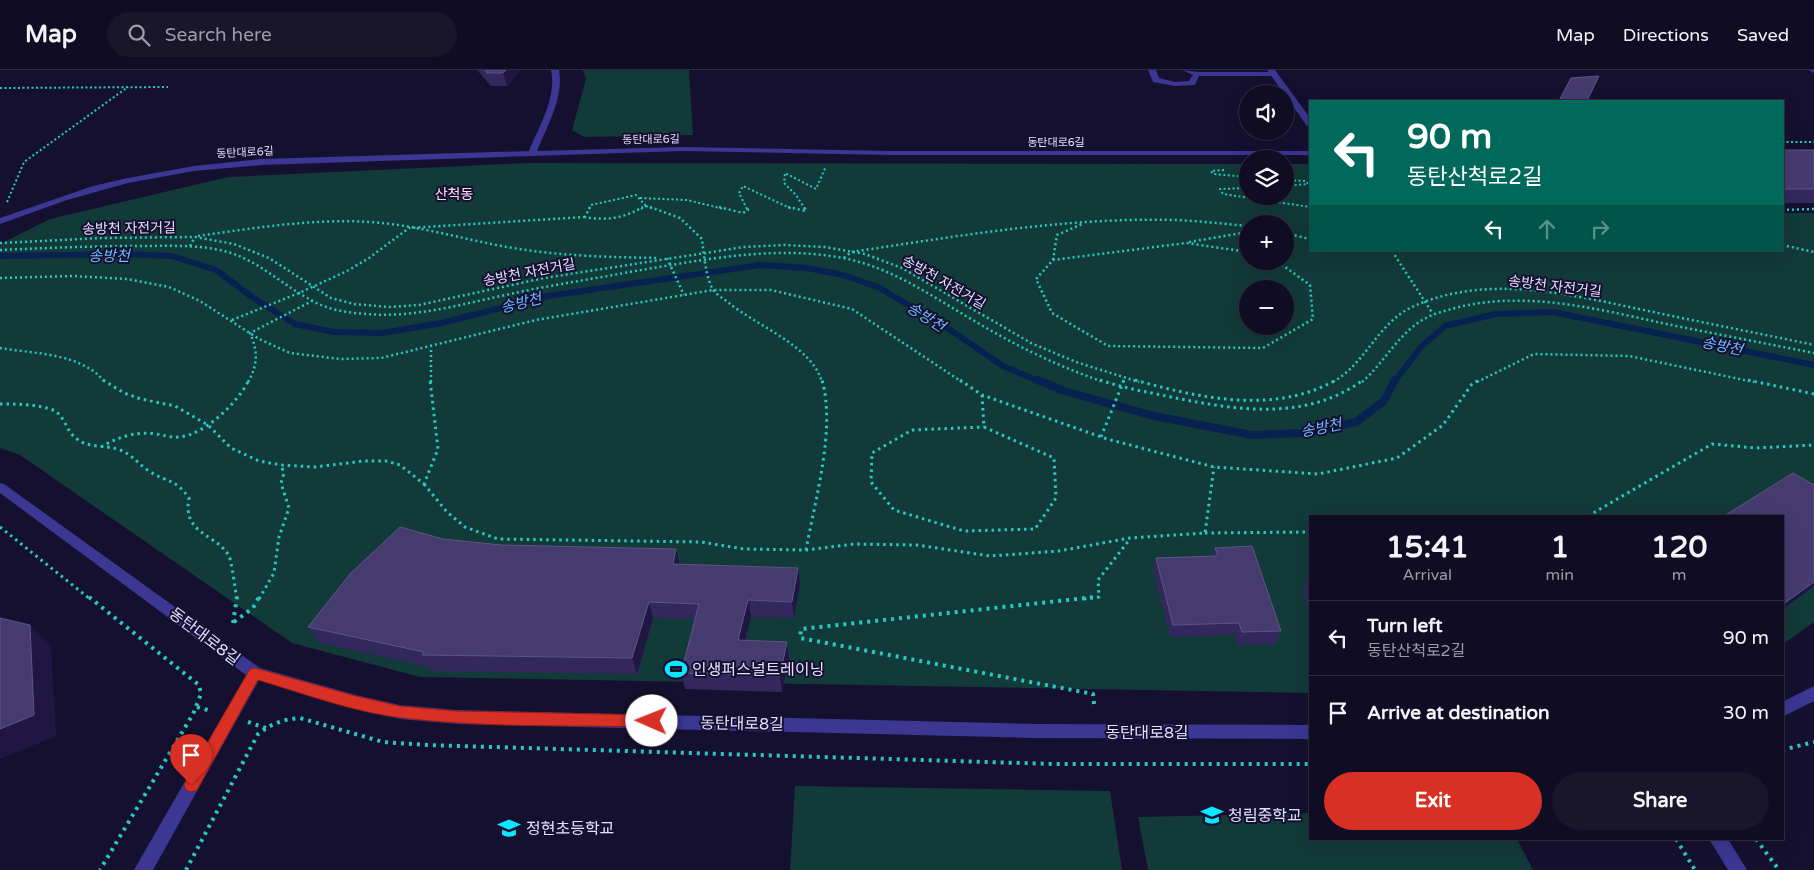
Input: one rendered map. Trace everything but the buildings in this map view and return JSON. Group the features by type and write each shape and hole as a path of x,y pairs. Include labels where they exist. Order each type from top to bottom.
{"street":[{"path":"532,153 557,88 555,70"},
{"path":"1152,70 1156,80 1175,84 1192,83 1197,74"},
{"path":"1186,70 1197,74 1272,72 1309,123"},
{"name":"동탄대로6길","path":"0,221 58,199 92,189 154,175 219,164 701,149 890,153 1309,153"},
{"name":"동탄대로8길","path":"0,487 255,673 400,712 457,717 1036,731 1309,732"},
{"path":"143,870 255,673"},
{"path":"1784,709 1814,693"},
{"path":"1719,840 1738,870"}],"path":[{"path":"4,210 24,162 128,87"},
{"path":"0,88 168,87"},
{"path":"1784,142 1814,142"},
{"path":"640,198 687,200 744,213 748,210 739,193 743,186 794,211 806,211 796,195 784,183 786,173 816,189 827,166"},
{"path":"1229,170 1211,171 1213,174 1239,176"},
{"path":"1294,180 1306,181 1308,184 1294,185"},
{"path":"1239,188 1220,189 1223,194 1239,196"},
{"path":"585,217 591,205 636,195 646,206 680,218 702,239 704,260 713,290 744,314 800,350 812,363 821,377 826,394 828,428 806,550"},
{"path":"1294,205 1309,207"},
{"path":"232,320 314,286 364,261 409,228 585,217 602,221 627,217 646,206"},
{"path":"1784,210 1814,209"},
{"path":"844,258 851,252 1009,229 1084,223 1176,220 1239,225"},
{"path":"190,246 195,237 254,228 313,223 369,223 409,228 508,247 574,256 668,258 684,295"},
{"path":"1084,223 1057,235 1053,260 1036,279 1052,313 1108,346 1263,348 1313,319 1310,285 1289,270"},
{"path":"1053,260 1186,243 1239,233"},
{"path":"1294,236 1309,240"},
{"name":"송방천 자전거길","path":"0,243 100,238 195,237 234,244 269,258 331,298 354,304 389,307 419,305 544,278 668,258 776,244 810,246 851,252 899,267 937,287 1006,330 1057,354 1125,378 1222,398 1249,400 1302,395 1325,386 1355,366 1394,318 1408,309 1444,296 1481,290 1530,290 1594,300 1814,345"},
{"path":"1186,243 1239,251"},
{"path":"1784,245 1814,252"},
{"path":"0,250 93,246 190,246 230,253 252,263 312,301 338,311 355,314 391,315 420,313 671,265 748,254 774,253 844,258 913,282 989,330 1062,366 1122,387 1207,405 1251,410 1288,408 1325,402 1354,388 1374,371 1404,333 1419,321 1433,314 1477,302 1515,299 1564,303 1814,354"},
{"path":"1393,252 1433,314"},
{"path":"0,278 73,276 136,281 169,287 200,301 250,333 290,353 340,358 381,358 536,320 713,290 771,290 852,309 982,396 1101,437 1214,467 1318,474 1397,458 1443,425 1472,384 1534,354 1629,356 1814,394"},
{"path":"250,333 312,301"},
{"path":"101,448 114,438 125,435 154,434 175,438 188,436 208,425 230,406 253,373 256,364 256,346 250,333"},
{"path":"424,484 438,449 430,377 431,347"},
{"path":"0,348 58,357 78,363 91,369 105,382 124,393 175,406 208,425 231,448 259,461 282,465 315,467 386,460 400,465 424,484 447,512 465,527 498,539 701,542 744,549 806,550 854,544 917,545 990,556 1059,551 1130,538 1205,533 1309,532"},
{"path":"1101,437 1125,378"},
{"path":"982,396 984,427"},
{"path":"0,404 38,405 56,411 60,414 67,428 76,439 86,444 130,454 149,471 175,482 182,488 188,498 187,509 191,520 200,533 224,549 230,558 233,585 238,598 234,622 253,608 274,573 279,536 289,508 281,483 284,473 282,465"},
{"path":"984,427 1054,458 1056,498 1035,529 964,531 894,510 871,482 872,453 912,430 984,427"},
{"path":"1590,515 1712,444 1756,448 1814,445"},
{"path":"1205,533 1214,467"},
{"path":"0,527 199,685 201,694 193,714 100,870"},
{"path":"1094,704 1093,694 800,638 801,629 1099,597 1098,580 1130,538"},
{"path":"186,870 258,734 268,726 289,718 300,718 383,742 427,745 1054,764 1309,764"},
{"path":"1784,750 1814,742"},
{"path":"1677,840 1695,870"},
{"path":"1757,840 1770,860 1780,870"}],"green space":[{"path":"583,70 689,70 693,135 584,137 572,130 586,79"},
{"path":"526,163 1239,164 1239,205 1294,205 1294,164 1309,164 1309,252 1784,252 1784,213 1814,213 1814,622 1784,643 1784,515 1309,515 1309,693 420,677 292,643 20,455 0,448 0,244 50,219 228,177"},
{"path":"795,786 1110,791 1122,870 790,870"},
{"path":"1309,813 1309,840 1518,840 1533,870 1148,870 1138,817"}],"waterway":[{"name":"송방천","path":"0,256 125,254 172,256 216,270 252,297 295,324 334,332 382,333 441,323 548,296 760,265 807,268 843,275 878,287 952,331 1003,366 1041,382"},
{"name":"송방천","path":"1394,382 1421,347 1445,326 1496,314 1553,312 1814,365"},
{"name":"송방천","path":"1038,380 1064,391 1154,416 1252,435 1307,433 1356,422 1384,401 1395,380"}],"place":[{"name":"인생퍼스널트레이닝","path":"676,669"},
{"name":"청림중학교","path":"1212,815"},
{"name":"정현초등학교","path":"509,828"}],"district":[{"name":"산척동","path":"454,194"}],"route":[{"path":"191,785 255,673 318,692 400,712 457,717 652,721"}]}
